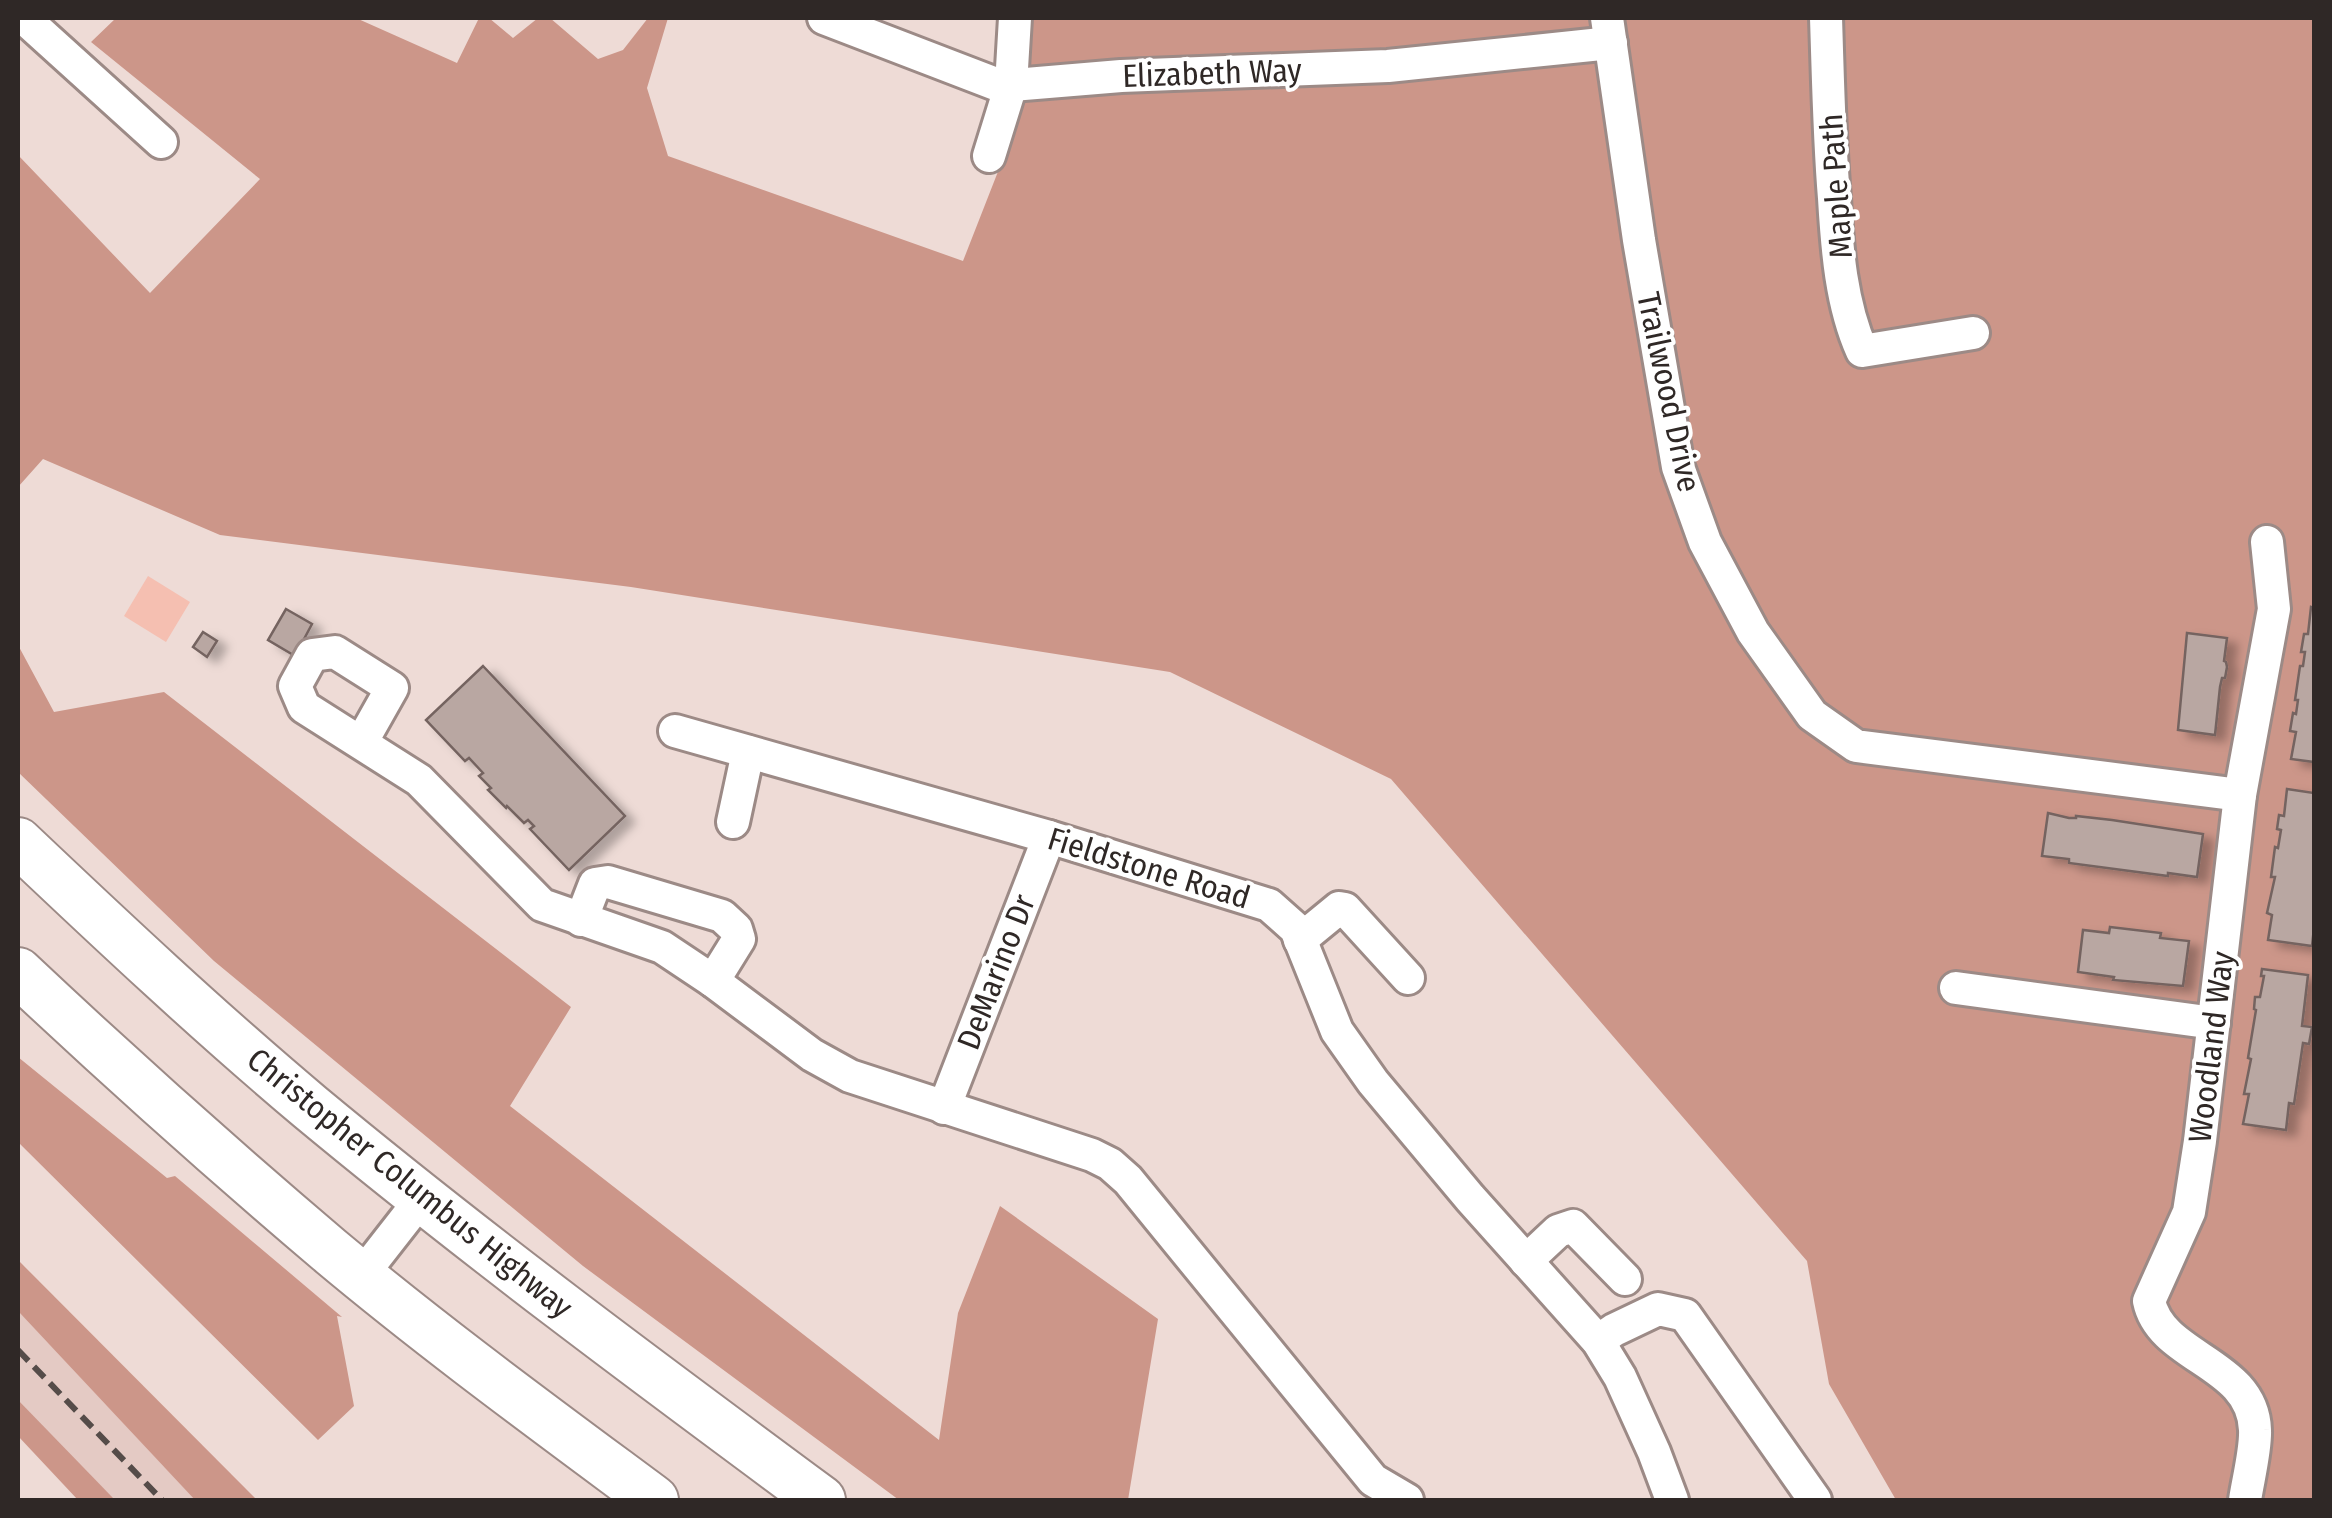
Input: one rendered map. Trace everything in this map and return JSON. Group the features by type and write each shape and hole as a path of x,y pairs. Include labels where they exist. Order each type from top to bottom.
{"highway":[{"name":"Christopher Columbus Highway","path":"18,842 308,1105 525,1279 820,1500"},
{"path":"18,972 148,1093 361,1276 654,1500"}],"street":[{"path":"24,18 162,142"},
{"name":"Elizabeth Way","path":"824,18 1001,86 1121,76 1388,66 1609,30"},
{"path":"990,156 1011,86 1016,18"},
{"name":"Maple Path","path":"1826,18 1837,246 1852,327 1862,351 1972,333"},
{"name":"Trailwood Drive","path":"1609,30 1678,467 1705,542 1753,632 1812,716 1856,746 2240,795"},
{"name":"Woodland Way","path":"2244,1500 2255,1430 2250,1406 2218,1368 2172,1339 2152,1315 2149,1301 2190,1212 2240,795 2274,609 2268,542"},
{"name":"Fieldstone Road","path":"675,731 1049,836 1269,905 1296,929 1338,1031 1373,1082 1470,1198 1598,1340 1620,1378 1672,1500"},
{"path":"361,743 419,780 542,905 662,947 812,1055 850,1076 1092,1154 1120,1171 1372,1480 1407,1500"},
{"path":"732,822 748,752"},
{"name":"DeMarino Dr","path":"944,1108 1049,836"},
{"path":"580,920 596,884 608,882 722,916 736,929 739,939 712,981"},
{"path":"1300,940 1339,908 1345,909 1408,978"},
{"path":"1956,988 2214,1023"},
{"path":"361,1276 422,1198"},
{"path":"1526,1261 1558,1231 1573,1226 1625,1279"},
{"path":"1598,1340 1658,1309 1685,1315 1815,1500"}],"shaded area":[{"path":"116,18 356,18 457,63 479,18 489,18 513,38 538,18 550,18 598,59 623,50 648,18 668,18 647,88 668,156 963,261 1017,123 1027,18 2314,18 2314,1500 1896,1500 1829,1384 1807,1261 1391,779 1170,672 631,587 220,535 43,459 18,487 18,155 150,293 260,179 91,42"},
{"path":"148,576 190,602 166,642 124,616"},
{"path":"18,645 54,712 164,692 571,1007 510,1106 939,1440 958,1313 1000,1206 1158,1319 1128,1500 899,1500 583,1266 214,961 18,772"},
{"path":"18,1057 167,1178 175,1176 342,1317 337,1316 354,1406 318,1440 18,1142"},
{"path":"18,1260 257,1500 195,1500 18,1311"},
{"path":"18,1311 195,1500 115,1500 52,1437 18,1400"},
{"path":"18,1400 115,1500 78,1500 18,1436"}],"building":[{"path":"2311,607 2314,762 2291,759 2296,732 2290,731 2293,713 2296,714 2295,700 2305,652 2301,652"},
{"path":"286,609 312,624 295,656 268,640"},
{"path":"203,632 217,641 207,657 193,647"},
{"path":"2187,633 2227,638 2227,667 2220,687 2215,735 2178,730"},
{"path":"483,666 625,816 569,870 530,829 534,826 506,808 488,790 491,788 479,776 483,773 469,758 465,761 426,720"},
{"path":"2287,789 2314,793 2312,946 2268,940 2272,915 2267,913 2275,877 2271,877 2281,830 2277,829 2279,815 2284,816"},
{"path":"2048,813 2203,834 2197,877 2069,863 2069,859 2042,856"},
{"path":"2110,927 2189,941 2183,986 2113,980 2114,977 2078,972 2083,930 2109,933"},
{"path":"2262,969 2308,975 2302,1026 2312,1027 2309,1044 2303,1043 2286,1130 2243,1124 2249,1094 2244,1094 2251,1059 2248,1058 2255,997 2260,997"}],"railway":[{"path":"18,1350 162,1500"}]}
